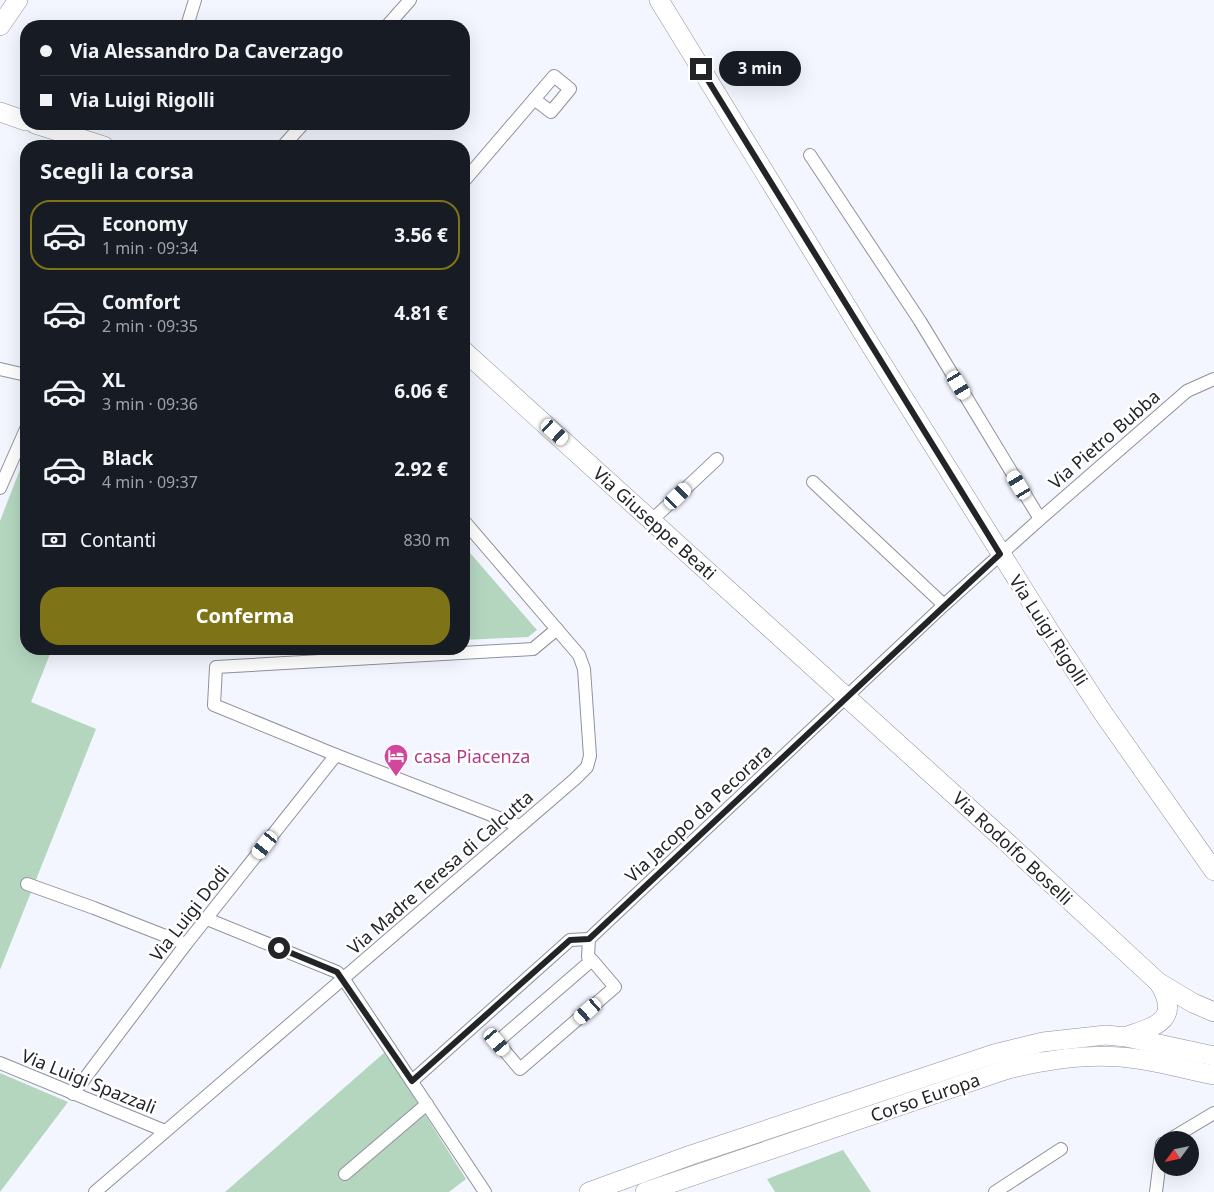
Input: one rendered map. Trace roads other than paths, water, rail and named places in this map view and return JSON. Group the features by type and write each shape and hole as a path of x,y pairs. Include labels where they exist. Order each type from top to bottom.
{"main road":[{"path":"0,26 18,0"},
{"name":"Via Luigi Rigolli","path":"659,0 1000,554 1103,713 1214,871"},
{"path":"0,112 20,119"},
{"path":"54,130 85,140"},
{"name":"Via Giuseppe Beati","path":"470,355 847,697"},
{"name":"Via Rodolfo Boselli","path":"847,697 1158,982 1180,996 1214,1012"},
{"name":"Corso Europa","path":"1126,1036 1150,1029 1162,1020 1168,1008 1168,999 1158,982"},
{"name":"Via Rodolfo Boselli","path":"1180,996 1214,1002"},
{"name":"Corso Europa","path":"589,1192 691,1155 994,1054 1043,1042 1106,1035 1126,1036 1214,1056"},
{"name":"Corso Europa","path":"645,1192 1004,1070 1028,1064 1071,1058 1116,1057 1180,1066 1214,1075"}],"street":[{"path":"189,20 196,0"},
{"path":"392,20 410,0"},
{"path":"470,174 534,99"},
{"path":"288,140 298,130"},
{"path":"810,155 920,321 1040,518"},
{"path":"0,370 20,373"},
{"name":"Via Pietro Bubba","path":"847,697 1040,518 1187,391 1214,379"},
{"path":"0,488 20,443"},
{"path":"652,520 717,459"},
{"path":"813,482 944,606"},
{"name":"Via Madre Teresa di Calcutta","path":"95,1192 585,770 590,760 584,669 579,655 470,528"},
{"path":"470,653 533,649 557,629"},
{"path":"427,655 216,667 214,705 336,755 520,826"},
{"name":"Via Jacopo da Pecorara","path":"589,939 847,697"},
{"name":"Via Luigi Dodi","path":"73,1094 186,944 336,755"},
{"path":"26,884 186,944"},
{"path":"207,919 334,970 343,978 485,1192"},
{"path":"412,1081 570,940 589,939 588,957 592,960 615,987 520,1069 497,1042 592,960"},
{"name":"Via Luigi Spazzali","path":"0,1063 165,1131"},
{"path":"345,1174 427,1104"},
{"path":"1184,1131 1214,1113"},
{"path":"995,1192 1061,1149"},
{"path":"1156,1192 1158,1176"}],"place":[{"name":"casa Piacenza","path":"396,777"}]}
